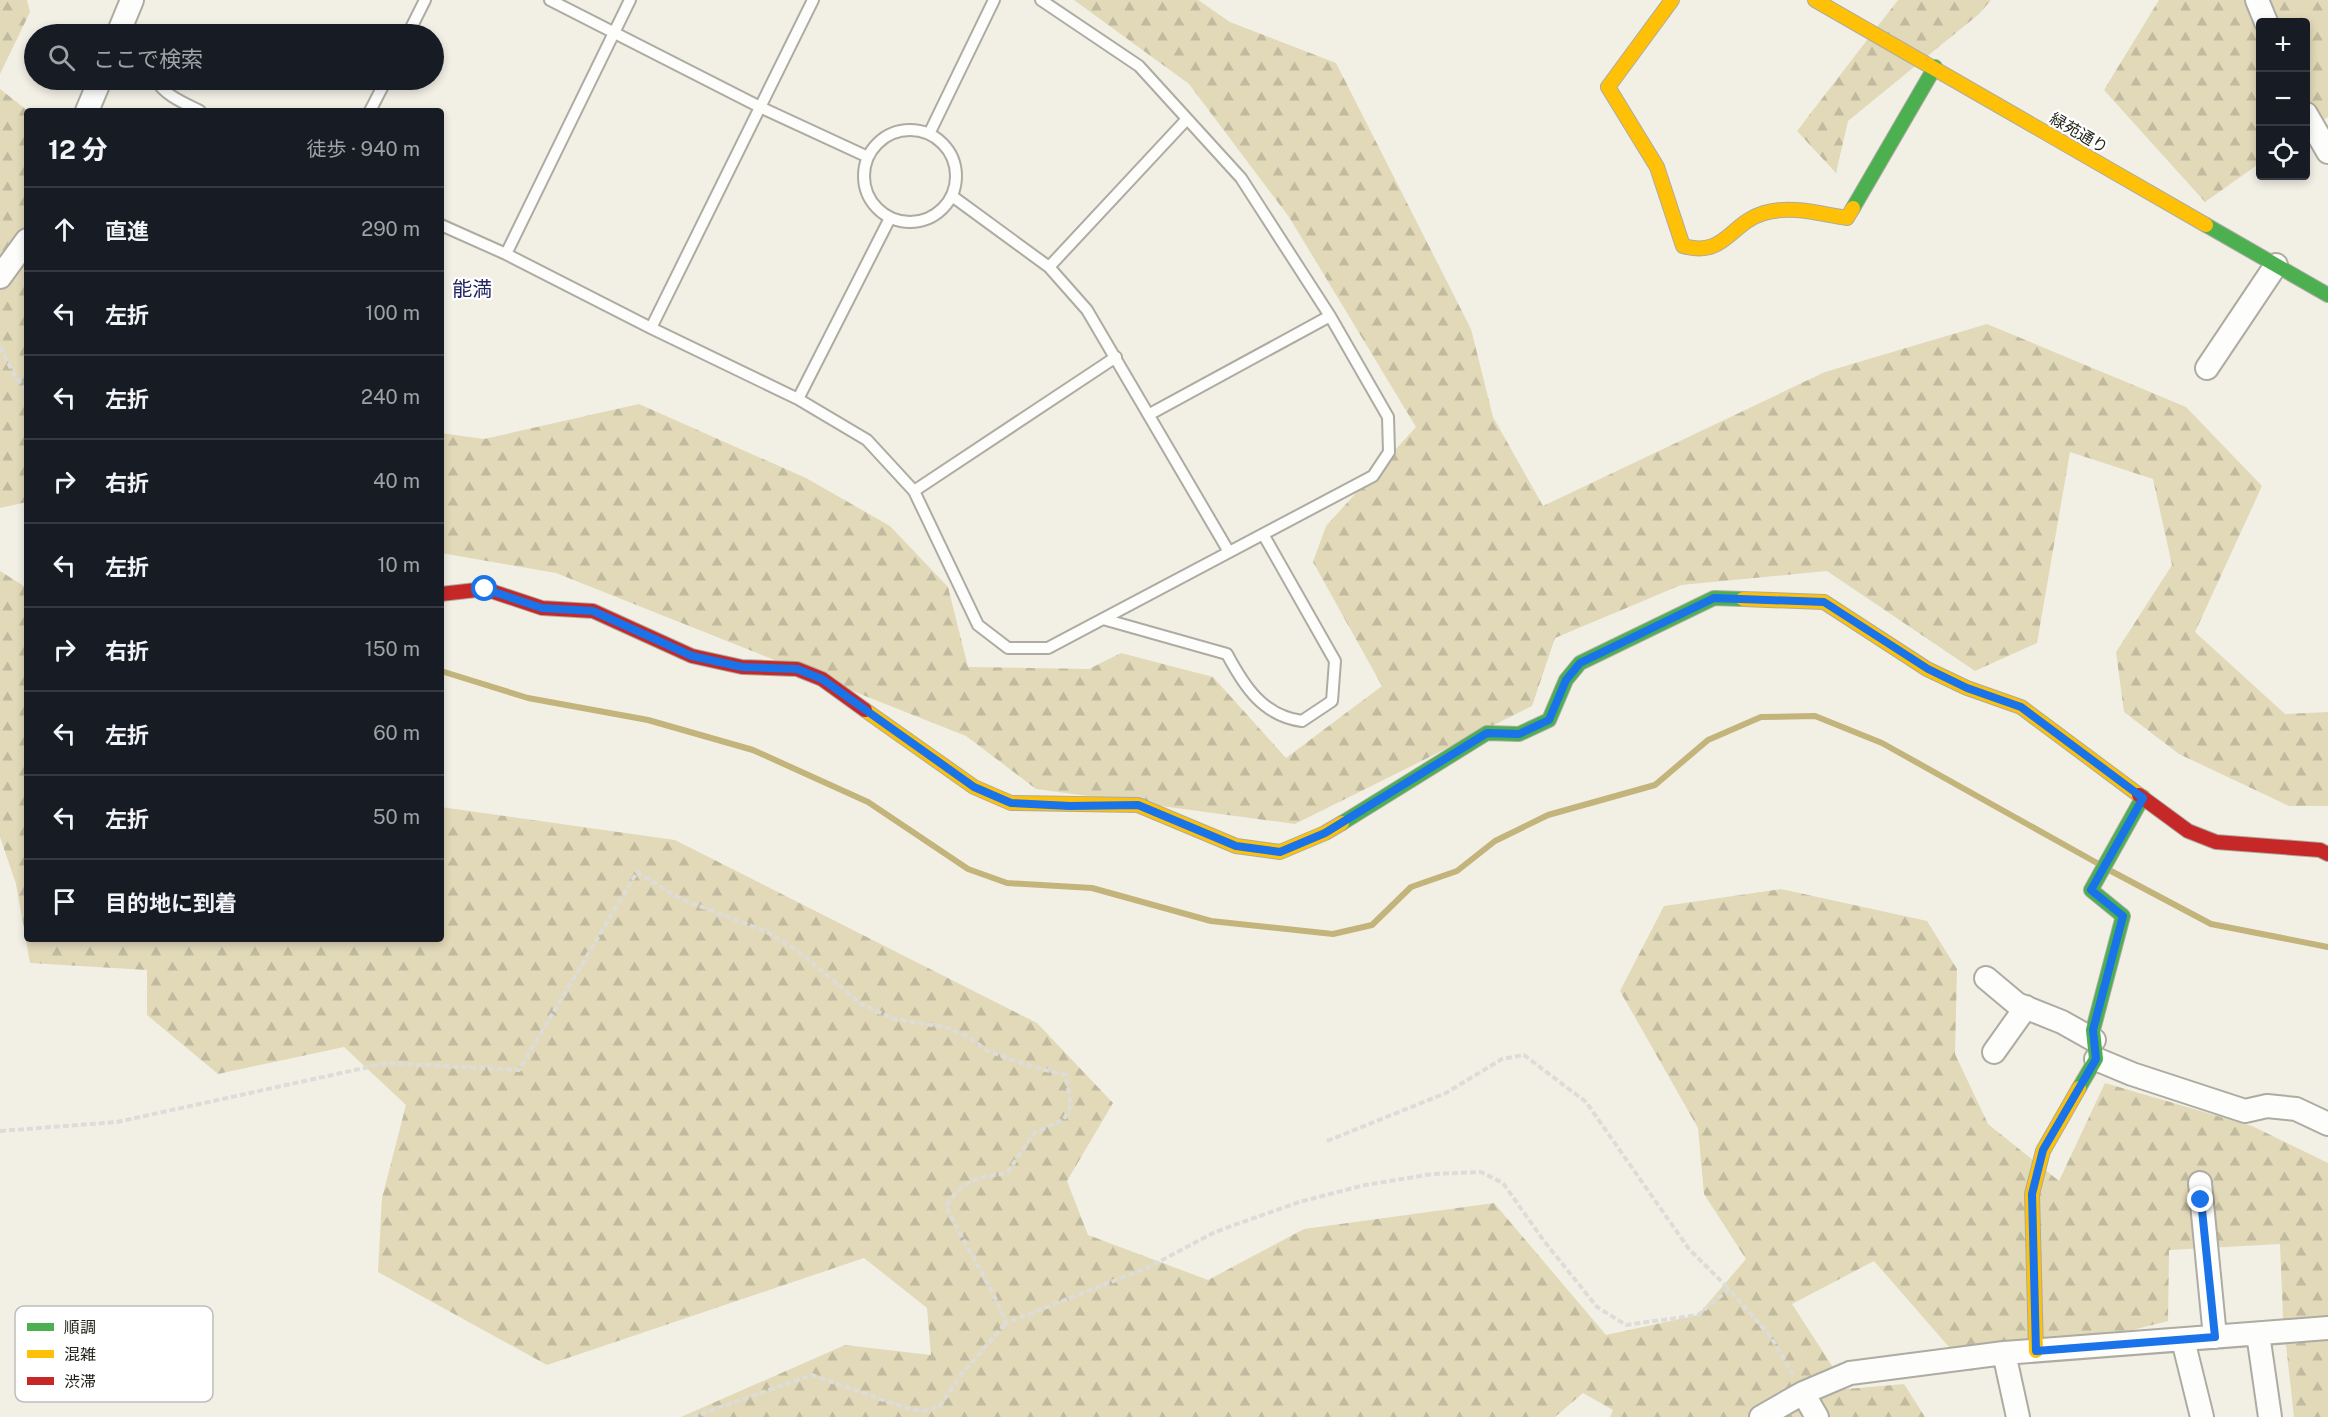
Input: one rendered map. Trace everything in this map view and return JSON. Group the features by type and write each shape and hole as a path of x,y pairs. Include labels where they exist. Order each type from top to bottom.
{"street":[{"path":"1672,0 1608,87 1657,167 1683,246 1696,251 1714,248 1761,213 1784,209 1847,218 1935,67"},
{"name":"緑苑通り","path":"1815,0 1842,7 1935,67 2328,295"},
{"path":"2257,0 2264,18"},
{"path":"88,108 96,90"},
{"path":"2310,121 2328,152"},
{"path":"0,277 24,244"},
{"path":"2207,368 2276,265"},
{"path":"444,594 485,589 542,608 593,611 692,656 742,667 797,669 822,679 974,787 1011,803 1070,806 1138,805 1236,846 1280,852 1325,833 1487,733 1519,734 1549,720 1566,680 1580,663 1714,598 1824,602 1928,669 1967,688 2021,707 2188,831 2216,842 2257,843 2320,850 2328,854"},
{"path":"2036,1351 2032,1194 2043,1150 2095,1050 2093,1030 2123,916 2091,890 2143,798"},
{"path":"1986,978 2017,1004 2062,1022 2095,1050 2132,1074 2245,1111 2267,1106 2296,1109 2328,1124"},
{"path":"1994,1052 2026,1007"},
{"path":"2200,1183 2215,1337"},
{"path":"1761,1417 1803,1393 1850,1372 2004,1353 2328,1328"},
{"path":"2258,1334 2270,1417"},
{"path":"2183,1340 2202,1417"},
{"path":"2004,1353 2018,1417"},
{"path":"1803,1393 1817,1417"}],"lane":[{"path":"413,24 425,0"},
{"path":"550,0 614,30 760,107 867,157"},
{"path":"506,254 630,0"},
{"path":"651,328 813,0"},
{"path":"929,134 994,0"},
{"path":"444,226 506,254 798,399 867,440 914,491 978,625 1008,648 1048,648 1373,476 1389,452 1388,417 1330,316 1241,178 1139,66 1041,0"},
{"path":"164,90 177,100 194,108"},
{"path":"372,108 381,90"},
{"path":"1048,267 1187,119"},
{"path":"912,130 929,134 944,145 953,160 956,178 952,196 941,210 925,220 908,223 890,218 875,207 866,192 863,174 867,157 878,142 894,132 912,130"},
{"path":"952,196 1048,267 1087,310 1229,552"},
{"path":"798,399 890,218"},
{"path":"1150,414 1330,316"},
{"path":"914,491 1116,357"},
{"path":"1103,619 1227,654 1242,682 1268,709 1285,719 1302,721 1332,701 1335,661 1263,534"}],"path":[{"path":"0,347 15,376 24,387"},
{"path":"0,1131 117,1122 387,1063 519,1070 637,872 681,899 765,931 797,950 861,1004 894,1019 945,1027 968,1037 988,1051 1033,1067 1066,1075 1071,1106 1064,1119 1034,1133 1007,1173 981,1177 958,1187 946,1206 964,1245 992,1288 1006,1323"},
{"path":"1327,1141 1446,1093 1502,1059 1524,1055 1586,1102 1689,1249 1729,1289 1771,1337 1803,1393"},
{"path":"692,1417 812,1375 906,1408 924,1411 940,1406 959,1377 1006,1323 1147,1268 1215,1232 1299,1202 1365,1185 1433,1174 1481,1172 1503,1183 1597,1307 1626,1325 1698,1315 1729,1289"}],"green space":[{"path":"0,0 27,0 30,12 0,74"},
{"path":"1074,0 1198,0 1230,22 1336,63 1471,329 1493,417 1543,506 1825,372 1987,324 2186,407 2262,486 2195,632 2285,714 2328,712 2328,806 2289,806 2179,754 2124,712 2116,652 2172,565 2153,479 2070,452 2037,643 1975,671 1827,571 1681,585 1555,638 1532,706 1295,824 1036,789 966,736 556,573 444,554 444,433 484,439 639,404 806,478 890,526 948,587 968,667 1089,669 1121,653 1213,677 1286,758 1382,686 1313,562 1326,526 1416,427 1289,217 1189,84"},
{"path":"1898,0 1991,0 1979,14 1848,121 1836,173 1797,131"},
{"path":"2159,0 2328,0 2328,117 2310,129 2310,18 2256,18 2256,166 2205,202 2104,90"},
{"path":"0,89 24,108 24,503 0,508"},
{"path":"0,571 24,586 24,929 16,884 0,837"},
{"path":"444,807 675,840 1037,1023 1113,1103 1067,1181 1088,1235 1208,1280 1304,1229 1494,1203 1606,1335 1698,1315 1746,1259 1704,1194 1698,1128 1620,991 1664,906 1781,889 1927,921 1957,969 1955,1054 1988,1124 2059,1181 2105,1083 2252,1126 2328,1163 2328,1417 2294,1417 2283,1318 2280,1244 2169,1250 2168,1321 1970,1371 1874,1261 1792,1304 1847,1389 1904,1384 1925,1417 1610,1417 1613,1410 1583,1393 1555,1417 681,1417 845,1345 931,1355 927,1308 864,1258 547,1365 378,1272 382,1198 406,1105 344,1047 218,1074 147,1015 147,970 30,963 26,942 444,942"}],"waterway":[{"path":"444,672 528,698 648,720 753,750 868,802 968,869 1007,883 1092,888 1211,921 1333,934 1372,925 1411,887 1457,871 1495,841 1548,815 1655,785 1708,740 1761,717 1815,716 1882,743 2097,863"},
{"path":"2111,871 2211,924 2328,947"}],"traffic: fast":[{"path":"1853,208 1935,67"},
{"path":"2206,225 2328,295"},
{"path":"1342,823 1487,733 1519,734 1549,720 1566,680 1580,663 1714,598 1743,599"},
{"path":"2079,1088 2096,1059 2093,1030 2123,916 2091,890 2143,797"}],"traffic: slow":[{"path":"1672,0 1608,87 1657,167 1683,246 1709,247 1726,238 1752,218 1764,213 1795,210 1847,218 1853,208"},
{"path":"1815,0 2206,225"},
{"path":"1743,599 1824,602 1927,669 1967,688 2021,707 2139,795"},
{"path":"865,710 974,787 1011,803 1138,805 1236,846 1280,852 1325,833 1342,823"},
{"path":"2036,1351 2032,1194 2043,1151 2079,1088"}],"traffic: jam":[{"path":"444,594 485,589 542,608 593,611 692,656 742,667 797,669 822,679 865,710"},
{"path":"2139,795 2188,831 2216,842 2320,850 2328,854"}],"district":[{"name":"能満","path":"472,289"}],"route":[{"path":"485,589 542,608 593,611 692,656 742,667 797,669 822,679 974,787 1011,803 1070,806 1138,805 1236,846 1280,852 1325,833 1487,733 1519,734 1549,720 1566,680 1580,663 1714,598 1824,602 1928,669 1967,688 2021,707 2143,798 2091,890 2123,916 2093,1030 2096,1059 2061,1115 2043,1150 2032,1194 2036,1351 2215,1337 2201,1200"}]}
